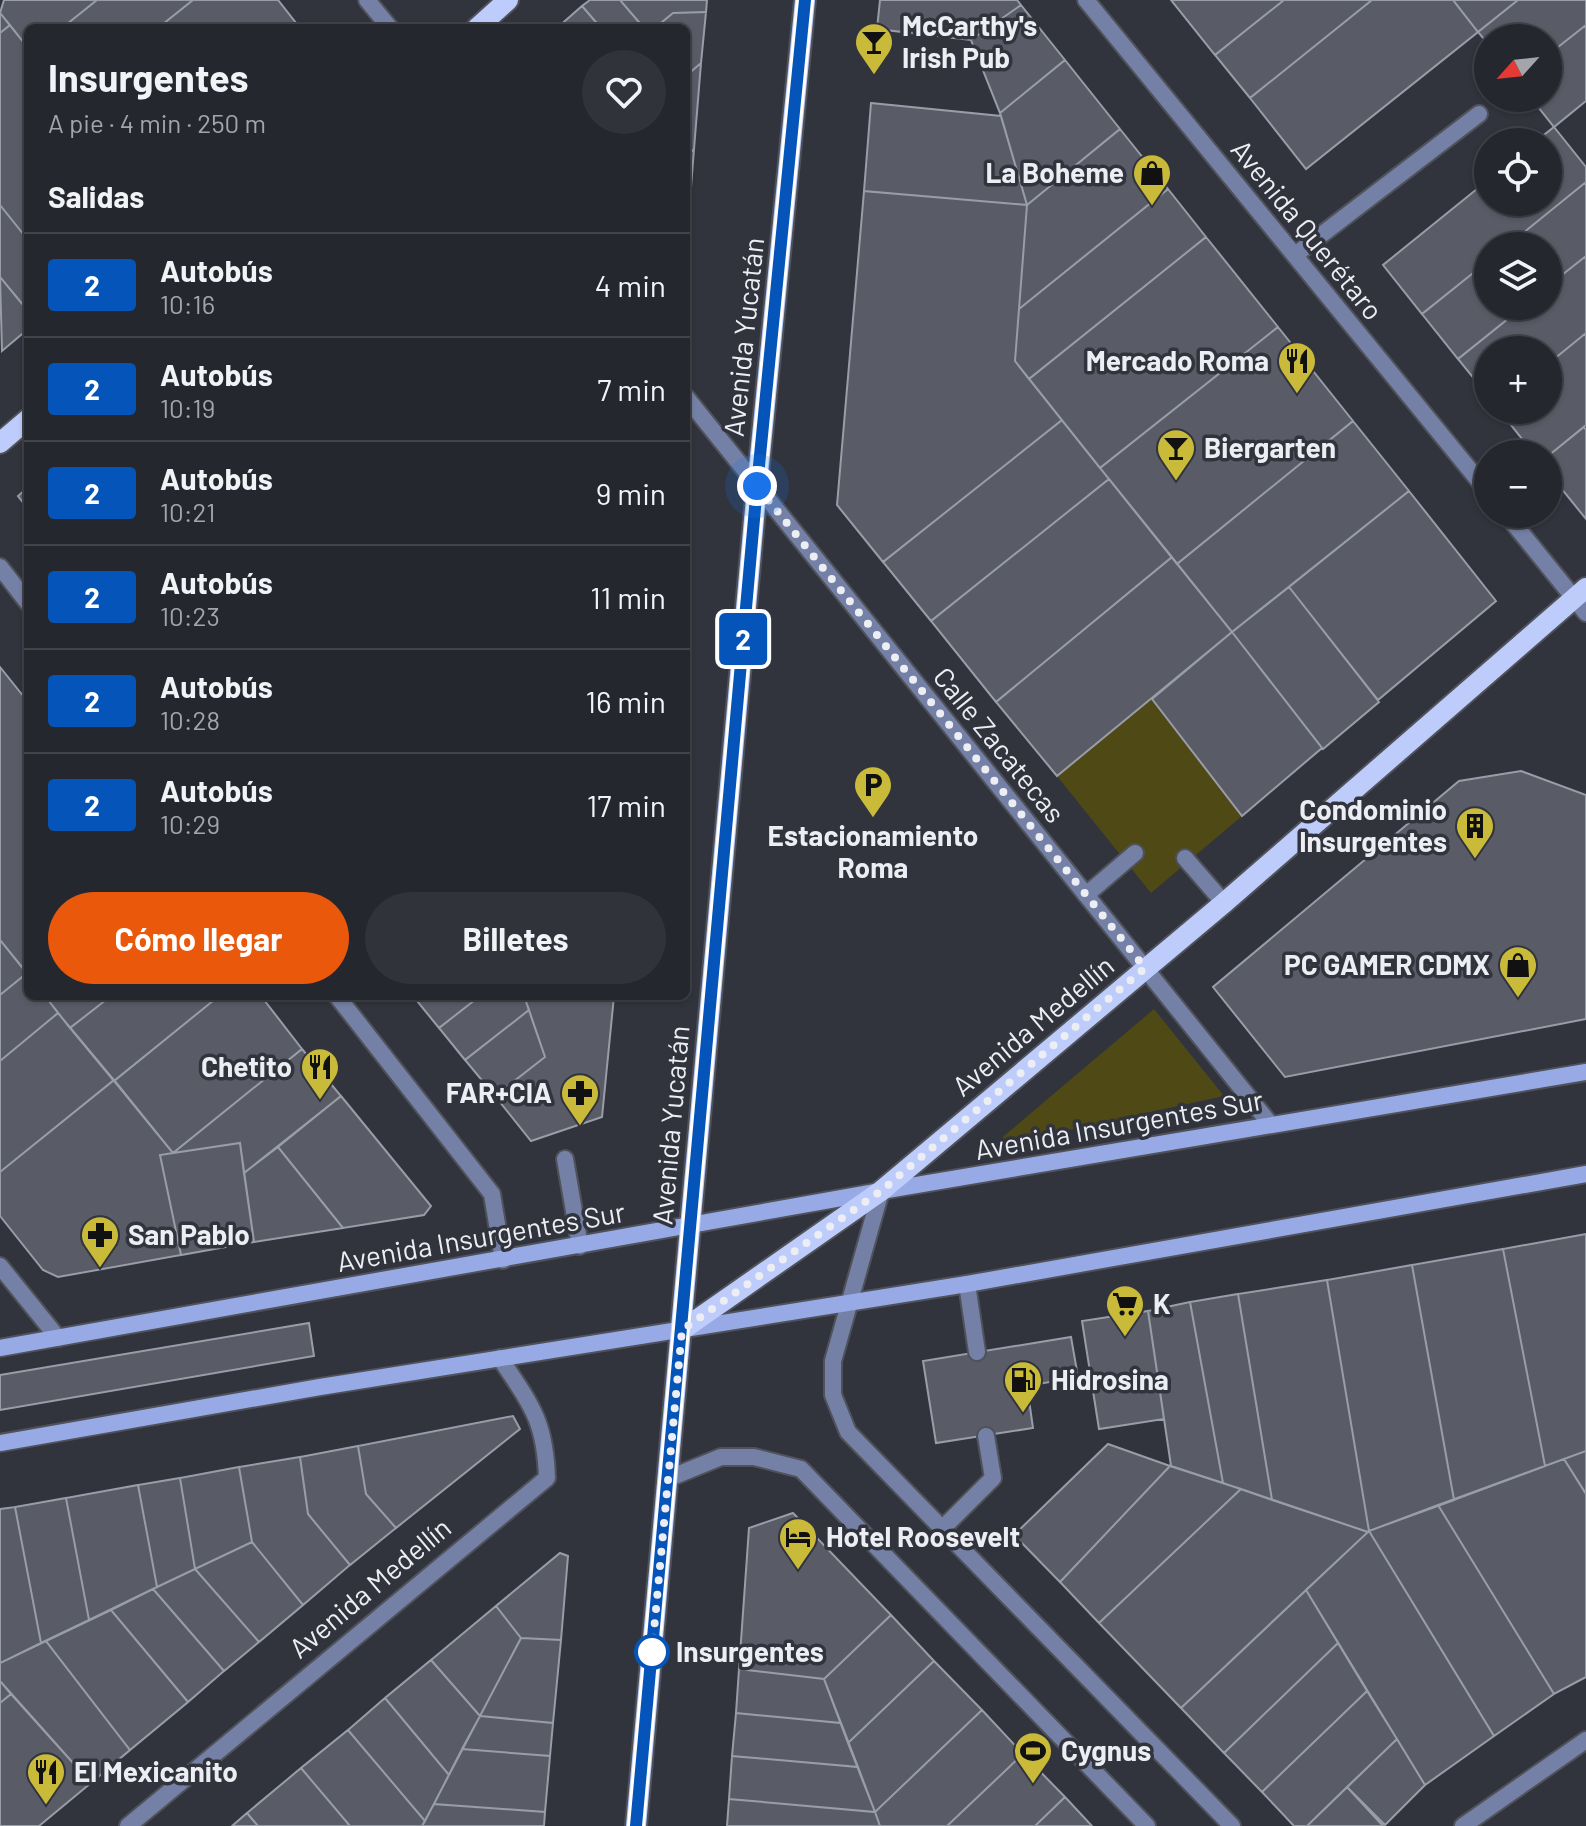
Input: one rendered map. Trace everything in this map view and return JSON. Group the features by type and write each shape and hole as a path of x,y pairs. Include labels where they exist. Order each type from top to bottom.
{"main road":[{"path":"481,24 508,0"},
{"name":"Avenida Yucatán","path":"636,1826 757,486 805,0"},
{"path":"0,443 24,422"},
{"name":"Avenida Medellín","path":"682,1330 881,1191 1582,599"},
{"name":"Avenida Insurgentes Sur","path":"0,1348 881,1191 1586,1072"},
{"path":"0,1443 500,1358 967,1284 1586,1174"}],"street":[{"path":"367,0 387,24"},
{"name":"Avenida Querétaro","path":"1086,0 1474,475"},
{"path":"1295,255 1479,114"},
{"name":"Calle Zacatecas","path":"690,402 1271,1125"},
{"path":"1519,528 1582,599"},
{"path":"0,567 24,598"},
{"path":"1086,895 1135,853"},
{"path":"1185,858 1224,903"},
{"path":"340,1000 492,1194 503,1260"},
{"path":"565,1159 580,1246"},
{"path":"881,1191 833,1361 837,1412 848,1432 1232,1826"},
{"path":"0,1266 58,1338"},
{"path":"967,1284 977,1352"},
{"name":"Avenida Medellín","path":"128,1826 547,1478 546,1442 539,1418 500,1358"},
{"path":"941,1530 993,1478 986,1436"},
{"path":"667,1479 721,1457 754,1457 801,1469 1147,1826"},
{"path":"1463,1826 1586,1740"}],"shaded area":[{"path":"1152,699 1242,816 1151,893 1057,776"},
{"path":"1154,1009 1224,1096 991,1147"}],"building":[{"path":"4,0 97,0 67,24 24,24 24,43 0,13"},
{"path":"97,0 193,0 163,24 67,24"},
{"path":"193,0 278,0 297,24 163,24"},
{"path":"590,0 620,0 641,24 598,24 582,6"},
{"path":"620,0 707,0 706,12 673,13 660,24 641,24"},
{"path":"880,0 1017,0 1021,5 971,40 877,29"},
{"path":"1171,0 1284,0 1215,55"},
{"path":"1284,0 1372,0 1250,98 1215,55"},
{"path":"1372,0 1453,0 1474,27 1474,35 1306,169 1250,98"},
{"path":"1453,0 1518,0 1488,24 1474,24 1474,27"},
{"path":"1518,0 1586,0 1586,25 1562,44 1562,24 1488,24"},
{"path":"1021,5 1065,60 1000,113 971,40"},
{"path":"582,6 598,24 562,24"},
{"path":"706,12 701,63 690,73 690,24 660,24 673,13"},
{"path":"0,13 10,25 0,33"},
{"path":"10,25 24,43 24,235 0,205 0,33"},
{"path":"1586,25 1586,101 1554,127 1542,112 1562,112 1562,44"},
{"path":"1065,60 1120,129 1027,205 1000,113"},
{"path":"701,63 694,149 690,152 690,73"},
{"path":"871,103 1001,116 1027,205 864,191"},
{"path":"1120,129 1168,189 1019,309 1027,205"},
{"path":"1562,137 1586,167 1586,182 1562,201"},
{"path":"694,149 690,200 690,152"},
{"path":"1586,182 1586,256 1562,275 1562,232 1524,232 1544,216 1562,216 1562,201"},
{"path":"1168,189 1206,237 1029,379 1015,361 1019,309"},
{"path":"864,191 1027,205 1015,361 1062,420 883,562 837,505"},
{"path":"1474,191 1474,216 1544,216 1524,232 1474,232 1474,272 1422,314 1383,265"},
{"path":"0,205 24,235 24,306 0,277"},
{"path":"1206,237 1278,327 1100,468 1029,379"},
{"path":"1586,256 1586,333 1562,353 1562,336 1487,336 1507,320 1562,320 1562,275"},
{"path":"1474,272 1474,320 1507,320 1487,336 1474,336 1474,346 1458,359 1422,314"},
{"path":"0,277 24,306 24,332 2,351"},
{"path":"1278,327 1353,421 1177,564 1100,468"},
{"path":"1586,333 1586,425 1562,445 1562,440 1523,440 1510,424 1562,424 1562,353"},
{"path":"1474,346 1474,379 1458,359"},
{"path":"1062,420 1109,479 931,621 883,562"},
{"path":"1353,421 1409,491 1232,632 1177,564"},
{"path":"1584,427 1586,519 1562,489 1562,445"},
{"path":"1109,479 1172,557 996,702 931,621"},
{"path":"1409,491 1496,601 1378,700 1289,587"},
{"path":"1172,557 1232,632 1057,776 996,702"},
{"path":"1289,587 1379,702 1323,749 1232,632"},
{"path":"1232,632 1322,748 1242,816 1152,699"},
{"path":"0,667 24,697 24,970 0,940"},
{"name":"Condominio Insurgentes","path":"1521,771 1586,795 1586,1019 1285,1077 1213,987 1459,781"},
{"path":"0,940 24,969 24,975 0,995"},
{"path":"24,975 24,1000 48,1000 58,1013 0,1061 0,995"},
{"path":"48,1000 106,1000 70,1028"},
{"path":"106,1000 214,1000 114,1081 70,1028"},
{"path":"214,1000 264,1000 302,1049 173,1153 114,1081"},
{"path":"416,1000 475,1000 439,1028"},
{"path":"475,1000 525,1000 529,1010 465,1060 439,1028"},
{"path":"525,1000 614,1000 602,1117 531,1141 495,1096 545,1057"},
{"path":"529,1010 545,1057 495,1096 465,1060"},
{"path":"58,1013 114,1080 0,1172 0,1061"},
{"path":"302,1049 341,1096 244,1173 240,1143 173,1153"},
{"path":"114,1080 173,1153 160,1155 181,1255 58,1277 43,1270 0,1216 0,1172"},
{"path":"341,1096 431,1206 424,1215 343,1228 278,1147"},
{"path":"240,1143 254,1242 181,1255 160,1155"},
{"path":"278,1147 343,1228 254,1242 244,1173"},
{"path":"1586,1234 1586,1451 1545,1466 1503,1249"},
{"path":"1503,1249 1545,1466 1454,1500 1412,1265"},
{"path":"1412,1265 1454,1500 1369,1531 1327,1280"},
{"path":"1327,1280 1368,1532 1272,1500 1238,1294"},
{"path":"1238,1294 1272,1500 1223,1483 1190,1302"},
{"path":"1190,1302 1223,1483 1171,1466 1148,1311"},
{"path":"1148,1311 1164,1419 1099,1429 1082,1321"},
{"path":"309,1323 314,1356 0,1410 0,1375"},
{"path":"1071,1337 1078,1377 1027,1386 1033,1428 936,1443 923,1361"},
{"path":"513,1416 520,1429 396,1528 366,1494 358,1446"},
{"path":"1108,1444 1170,1466 1060,1582 1014,1535"},
{"path":"358,1446 366,1494 396,1528 350,1565 308,1514 300,1457"},
{"path":"1586,1451 1586,1494 1564,1459"},
{"path":"300,1457 308,1514 350,1565 303,1605 252,1542 239,1467"},
{"path":"1564,1459 1586,1494 1586,1677 1554,1694 1438,1505"},
{"path":"1170,1466 1241,1489 1099,1623 1060,1582"},
{"path":"239,1467 252,1542 195,1569 180,1478"},
{"path":"180,1478 195,1569 157,1587 138,1485"},
{"path":"138,1485 157,1587 89,1620 66,1498"},
{"path":"1241,1489 1368,1532 1181,1708 1099,1623"},
{"path":"66,1498 89,1620 41,1643 15,1507"},
{"path":"1438,1505 1554,1694 1494,1736 1369,1531"},
{"path":"15,1507 41,1643 0,1663 0,1509"},
{"name":"Hotel Roosevelt","path":"793,1513 891,1615 824,1679 739,1669 749,1528"},
{"path":"1369,1531 1494,1736 1425,1785 1306,1590"},
{"path":"252,1542 303,1605 259,1642 195,1569"},
{"path":"560,1553 568,1556 561,1640 521,1638 496,1606"},
{"path":"195,1569 259,1642 224,1671 153,1589"},
{"path":"153,1589 224,1671 188,1702 111,1610"},
{"path":"1306,1590 1338,1643 1224,1753 1181,1708"},
{"path":"496,1606 521,1638 480,1716 431,1660"},
{"path":"111,1610 188,1702 130,1750 46,1641"},
{"path":"891,1615 934,1661 848,1743 824,1679"},
{"path":"521,1638 561,1640 553,1723 480,1716"},
{"path":"46,1641 130,1750 91,1783 0,1681 0,1663"},
{"path":"1338,1643 1367,1691 1262,1792 1224,1753"},
{"path":"431,1660 480,1716 449,1775 385,1698"},
{"path":"934,1661 982,1710 875,1812 848,1743"},
{"path":"739,1669 824,1679 841,1723 736,1713"},
{"path":"0,1681 11,1694 0,1703"},
{"path":"1367,1691 1397,1739 1307,1826 1294,1826 1262,1792"},
{"path":"11,1694 91,1783 39,1826 0,1826 0,1703"},
{"path":"385,1698 449,1775 425,1821 348,1730"},
{"path":"982,1710 1023,1754 947,1826 880,1826 875,1812"},
{"path":"736,1713 841,1723 858,1767 732,1756"},
{"path":"480,1716 553,1723 550,1756 462,1749"},
{"path":"348,1730 425,1821 422,1826 350,1826 301,1768"},
{"path":"1397,1739 1425,1785 1385,1825 1347,1787"},
{"path":"462,1749 550,1756 545,1812 434,1804"},
{"path":"1023,1754 1065,1797 1035,1826 947,1826"},
{"path":"732,1756 858,1767 875,1812 729,1799"},
{"path":"301,1768 350,1826 258,1826 247,1813"},
{"path":"1347,1787 1383,1826 1307,1826"},
{"path":"1065,1797 1092,1826 1035,1826"},
{"path":"729,1799 875,1812 880,1826 727,1826"},
{"path":"434,1804 545,1812 544,1826 422,1826"},
{"path":"247,1813 258,1826 232,1826"}],"bus line":[{"name":"2","path":"636,1826 757,486 805,0"}],"place":[{"name":"McCarthy's Irish Pub","path":"874,76"},
{"name":"La Boheme","path":"1152,207"},
{"name":"Mercado Roma","path":"1297,395"},
{"name":"Biergarten","path":"1176,482"},
{"name":"Estacionamiento Roma","path":"873,819"},
{"name":"Condominio Insurgentes","path":"1475,860"},
{"name":"PC GAMER CDMX","path":"1518,999"},
{"name":"Chetito","path":"320,1101"},
{"name":"FAR+CIA","path":"580,1127"},
{"name":"San Pablo","path":"100,1269"},
{"name":"K","path":"1125,1338"},
{"name":"Hidrosina","path":"1023,1414"},
{"name":"Hotel Roosevelt","path":"798,1571"},
{"name":"Insurgentes","path":"652,1652"},
{"name":"Cygnus","path":"1033,1785"},
{"name":"El Mexicanito","path":"46,1806"}],"route":[{"path":"652,1652 682,1330 881,1191 1145,968 757,486"}]}
